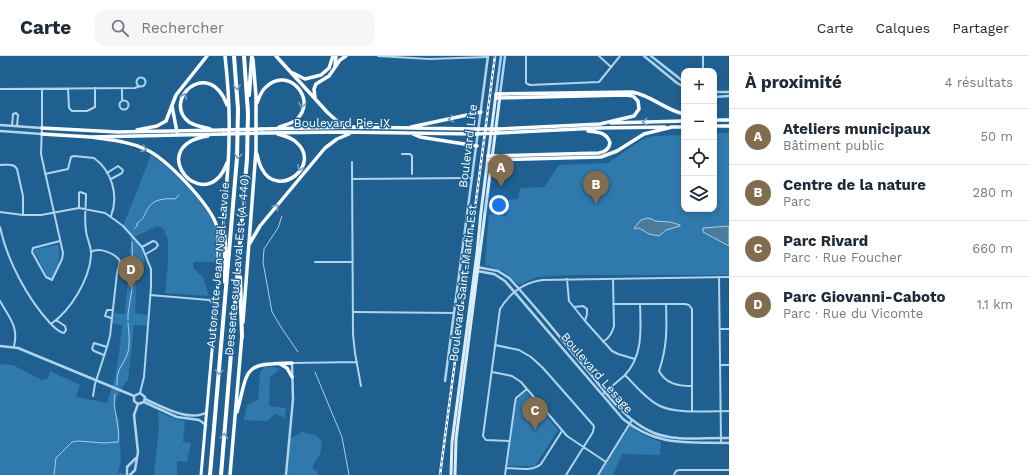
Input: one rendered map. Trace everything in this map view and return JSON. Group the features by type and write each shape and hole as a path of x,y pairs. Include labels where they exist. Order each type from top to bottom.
{"highway":[{"path":"128,132 161,124 167,119 178,92 207,56"},
{"path":"225,56 229,110 228,160 223,223 225,242 225,306"},
{"name":"Autoroute Jean-Noël-Lavoie","path":"210,475 238,152 238,109 234,56"},
{"name":"Autoroute Jean-Noël-Lavoie","path":"221,475 247,169 248,113 244,56"},
{"path":"248,113 252,56"},
{"name":"Desserte sud Laval Est (A-440)","path":"230,475 250,244 256,150 256,104 252,56"},
{"path":"276,56 334,119 351,128"},
{"path":"289,71 303,78 320,76 328,70 335,56"},
{"path":"335,56 335,67"},
{"path":"315,100 314,91 316,84 329,76 341,59 346,56"},
{"path":"256,104 264,88 274,82 280,80 287,81 294,84 299,89 304,100 301,114 293,122 276,131"},
{"path":"214,130 195,125 185,117 182,111 181,103 186,90 198,82 207,82 212,84 221,91 229,110"},
{"path":"498,96 632,92 644,95 669,109 681,113"},
{"path":"498,96 627,95 634,97 638,101 639,110 634,116 600,124"},
{"path":"172,105 177,133"},
{"path":"404,129 481,112"},
{"path":"717,120 729,120"},
{"name":"Boulevard Pie-IX","path":"42,128 177,133 262,131 410,133 499,131 600,124 681,121"},
{"path":"717,126 729,126"},
{"path":"490,158 601,157 617,151 644,134 672,127"},
{"name":"Boulevard Pie-IX","path":"499,131 681,127"},
{"name":"Boulevard Pie-IX","path":"276,131 351,128 475,132"},
{"path":"64,135 66,129"},
{"name":"Boulevard Pie-IX","path":"42,134 91,137 214,130 223,133"},
{"path":"490,158 600,152 608,148 610,142 605,135 602,133 581,130"},
{"path":"256,150 261,167 269,177 274,180 282,181 288,180 295,176 303,163 302,150 293,140 276,131"},
{"path":"250,244 260,226 326,148 337,139 352,132"},
{"path":"223,133 198,138 189,142 181,152 179,165 182,172 189,179 198,184 205,184 218,178 228,160"},
{"path":"410,133 420,137 477,146"},
{"path":"91,137 130,144 143,148 157,155 174,171 205,204 213,217 218,233 219,273"},
{"path":"239,258 242,337"},
{"path":"234,423 244,382 248,373 260,365 292,363"},
{"path":"279,364 287,368 292,377"}],"main road":[{"name":"Boulevard Saint-Martin Est","path":"451,475 452,442 498,96"},
{"name":"Boulevard Saint-Martin Est","path":"455,475 456,439 479,269 490,158"},
{"path":"201,475 223,223"}],"street":[{"path":"378,56 429,59 488,56"},
{"name":"Boulevard Lite","path":"445,381 488,56"},
{"path":"498,96 501,56"},
{"path":"498,96 505,56"},
{"path":"526,56 526,83 530,85 599,82 620,56"},
{"path":"599,56 611,67"},
{"path":"644,56 681,85"},
{"path":"651,56 681,80"},
{"path":"703,56 703,68"},
{"path":"0,89 135,88 146,84 144,78 140,77 138,79 137,84 139,86"},
{"path":"68,89 69,108 72,111 87,112 95,107 95,88"},
{"path":"122,88 122,101 120,106 123,109 128,108 126,101 122,101"},
{"path":"42,89 41,154 63,252 62,259 53,279 49,280 32,252 32,248 60,241"},
{"path":"717,92 729,92"},
{"path":"717,97 729,96"},
{"path":"12,126 13,114 16,113 18,115 17,126"},
{"name":"Boulevard Pie-IX","path":"0,125 42,128"},
{"name":"Boulevard Pie-IX","path":"0,131 42,134"},
{"path":"402,154 410,154 412,156 412,174"},
{"path":"45,174 68,170 70,159 74,156 94,158 107,173 114,186 114,208 111,216"},
{"path":"352,162 353,334 356,362 361,386"},
{"path":"0,165 16,166 23,196 23,215"},
{"path":"107,173 118,166 123,170 122,173 111,179"},
{"path":"352,178 473,178"},
{"path":"51,324 78,294 88,271 91,252 86,230 86,194 80,192 79,208"},
{"path":"0,212 23,215 40,215 79,208 105,213 111,216 130,233 142,247 151,269 144,377 140,393"},
{"path":"0,227 8,253 26,290 41,314 58,331 64,333 66,330 65,326 56,320"},
{"path":"142,247 153,242 156,242 158,245 146,254"},
{"path":"91,252 95,250 102,250 115,256 120,261 107,347 96,380 93,396"},
{"path":"315,262 353,262"},
{"name":"Boulevard Lesage","path":"474,269 498,271 519,289 604,393 623,419 629,424 645,434 666,441 688,443 729,443"},
{"name":"Boulevard Lesage","path":"479,269 500,277 516,292 604,393 632,420 653,433 663,436 680,438 729,438"},
{"path":"719,277 721,443"},
{"path":"509,441 486,440 483,436 500,309 504,302 519,289 533,281 543,280 729,277"},
{"path":"567,279 569,301 585,321 612,351 635,359"},
{"path":"604,342 612,333 614,326 613,279"},
{"path":"209,300 217,294"},
{"path":"150,295 209,300 216,306"},
{"path":"0,301 14,326 16,333 14,346"},
{"path":"613,304 685,304 692,308 692,411"},
{"path":"666,304 667,337 664,357 659,371 663,377 675,385 692,386"},
{"path":"604,393 625,375 635,359 641,337 640,305"},
{"path":"574,307 583,306 587,309 585,321"},
{"path":"112,318 105,316 107,310 113,310"},
{"path":"354,312 455,313"},
{"path":"720,329 729,329"},
{"path":"104,355 94,351 92,346 94,343 107,347"},
{"path":"495,345 519,350 532,357 594,426 593,432 566,475"},
{"path":"0,346 14,346 134,396"},
{"path":"286,475 292,402 292,363 356,362"},
{"path":"720,365 729,364"},
{"path":"492,372 512,376 521,382 567,436 606,462"},
{"path":"625,375 648,398 660,406 676,411 729,411"},
{"path":"505,475 516,398 527,389"},
{"path":"134,396 137,393 140,393"},
{"path":"140,393 144,395 144,401"},
{"path":"134,396 134,401 138,404"},
{"path":"144,401 177,417 199,420 206,425"},
{"path":"136,458 127,467 129,474 134,471 135,468 138,445 134,415 138,404 144,401 182,414 199,416 207,412"},
{"path":"598,475 632,420"},
{"path":"506,468 537,468 562,431"},
{"path":"130,465 135,468"},
{"path":"674,475 676,471 679,470 729,470"}],"shaded area":[{"path":"717,133 729,133 729,275 574,275 536,277 519,285 503,271 485,265 489,214 507,216 509,200 518,199 520,188 544,187 559,165 608,163 643,139 653,136 681,135 681,212 717,212"},
{"path":"151,155 172,171 187,186 208,213 215,228 216,262 193,262 193,268 203,277 209,296 165,293 168,262 168,240 163,228 157,226 134,237 141,245 145,262 137,266 135,313 148,315 147,326 134,325 128,380 120,390 114,407 119,420 121,460 118,473 125,473 124,475 0,475 0,364 13,365 42,380 48,378 50,371 80,385 76,397 107,403 115,377 122,325 111,323 112,313 125,314 131,242 130,233 123,226"},
{"path":"647,218 655,221 670,222 680,226 666,230 659,236 649,234 639,228 634,228 641,220"},
{"path":"729,226 729,246 703,232 703,228"},
{"path":"58,245 59,250 58,262 53,279 49,279 34,251 36,249"},
{"path":"265,366 278,368 279,370 270,377 269,406 286,408 284,419 275,414 267,421 244,420 247,405 258,400 260,373"},
{"path":"526,392 558,430 535,466 508,466 516,403 519,397"},
{"path":"158,412 185,421 183,442 191,443 187,462 177,461 177,475 154,475 159,427"},
{"path":"630,426 641,434 661,442 660,455 622,454 613,475 599,475"},
{"path":"302,432 316,435 322,441 320,455 313,465 313,469 318,472 317,475 288,475 290,439"}],"waterway":[{"path":"134,229 137,226 137,223 143,219 149,206 155,201 175,199 179,195"},
{"path":"282,216 278,228 264,249 263,262 272,312 298,352"},
{"path":"128,320 133,282 132,242"},
{"path":"117,385 118,374 129,349 128,323"},
{"path":"315,372 342,437 349,475"},
{"path":"54,475 56,458 72,442 118,442 119,436 114,404 115,394"}],"railway":[{"path":"440,475 495,56"}],"place":[{"name":"Ateliers municipaux","path":"501,187"},
{"name":"Centre de la nature","path":"596,204"},
{"name":"Parc Giovanni-Caboto","path":"131,289"},
{"name":"Parc Rivard","path":"535,430"}]}
